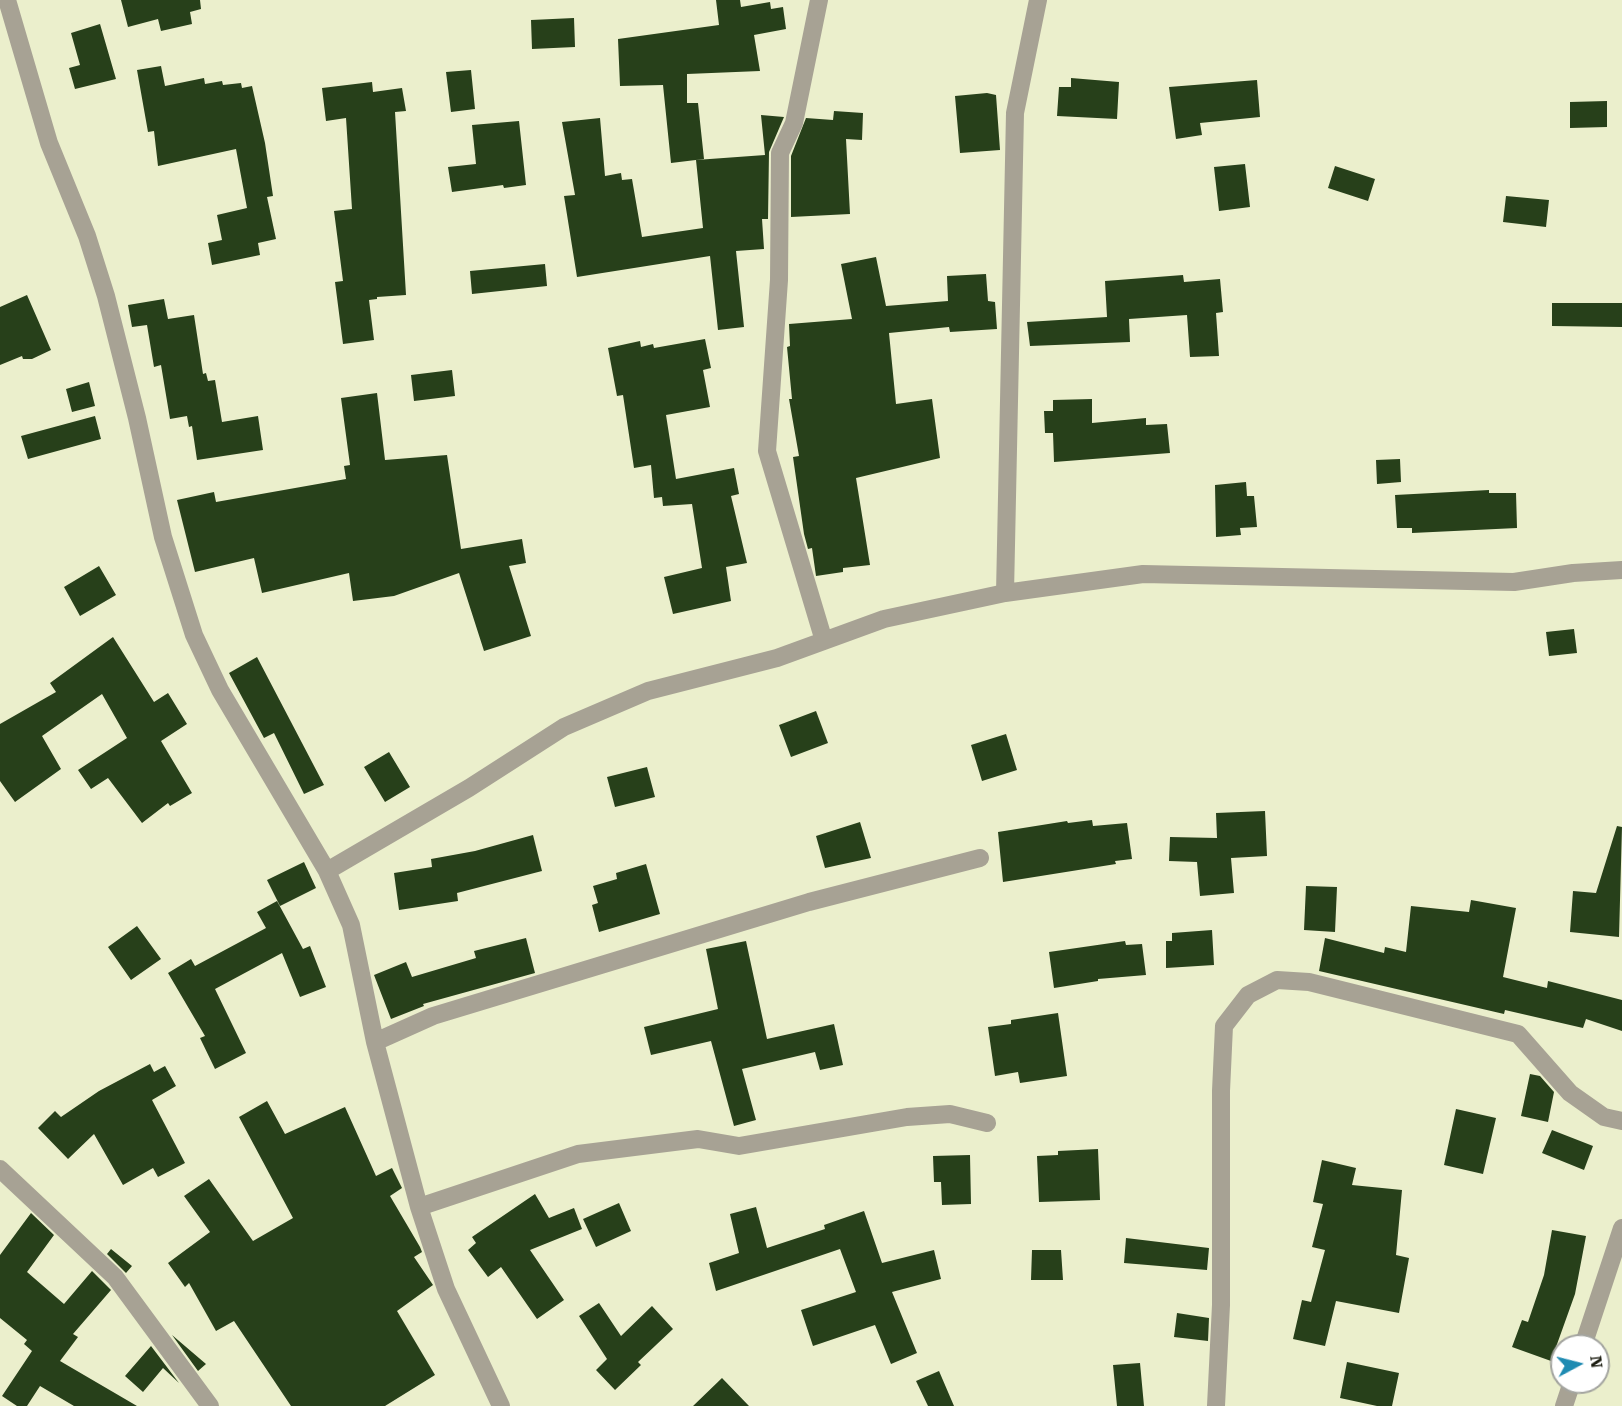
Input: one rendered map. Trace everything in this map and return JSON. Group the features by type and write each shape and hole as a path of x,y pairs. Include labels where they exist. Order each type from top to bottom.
{"street":[{"path":"7,0 46,133 87,236 106,296 137,418 163,537 195,635 220,690 327,871 351,925 375,1042 419,1207 446,1289 501,1406"},
{"path":"819,0 794,123 780,153 779,280 767,451 824,641"},
{"path":"1005,593 1015,113 1038,0"},
{"path":"327,871 468,788 564,727 648,691 777,658 884,619 1005,593 1143,574 1514,582 1573,573 1622,570"},
{"path":"375,1042 433,1016 809,902 980,858"},
{"path":"1216,1406 1221,1305 1221,1091 1224,1026 1248,995 1277,980 1309,982 1518,1034 1570,1093 1604,1117 1622,1121"},
{"path":"419,1207 578,1154 698,1138 739,1146 907,1117 950,1114 987,1123"},
{"path":"0,1168 115,1277 210,1406"},
{"path":"1587,1334 1622,1228"}],"building":[{"path":"121,0 200,0 201,9 190,12 192,24 161,31 158,19 128,27"},
{"path":"716,0 740,0 741,7 770,2 771,9 783,7 786,29 754,35 760,71 687,74 687,103 698,103 704,159 671,163 663,85 620,86 618,39 719,25"},
{"path":"574,18 575,47 532,49 531,20"},
{"path":"100,24 116,79 75,89 69,68 80,65 71,33"},
{"path":"161,66 165,86 204,78 205,84 222,81 223,85 241,83 242,88 252,86 265,143 273,196 267,197 276,239 258,243 260,255 212,265 208,243 222,240 217,215 247,208 236,149 158,166 154,131 148,132 137,70"},
{"path":"471,70 475,109 451,112 446,72"},
{"path":"1071,78 1119,82 1117,119 1057,116 1059,87 1071,87"},
{"path":"1257,80 1260,117 1200,123 1202,135 1176,139 1169,87"},
{"path":"372,82 373,92 402,88 406,111 395,112 406,295 377,297 377,299 369,300 374,340 343,344 335,282 343,281 334,211 352,209 346,118 326,121 322,88"},
{"path":"987,93 996,95 1000,150 960,153 955,96"},
{"path":"1607,101 1607,127 1570,128 1570,102"},
{"path":"834,111 863,113 862,140 846,139 850,214 791,217 791,156 806,118 833,120"},
{"path":"761,115 784,117 769,152 768,219 762,219 764,249 736,251 744,327 718,330 710,256 577,277 564,196 575,195 562,122 600,118 605,176 621,173 622,180 632,179 642,237 703,228 696,160 765,155"},
{"path":"519,121 526,185 504,188 503,185 452,192 448,167 476,164 472,125"},
{"path":"1245,164 1250,207 1219,211 1214,167"},
{"path":"1335,166 1375,179 1368,201 1328,188"},
{"path":"1506,196 1549,200 1546,227 1503,222"},
{"path":"876,257 886,306 948,301 947,276 986,274 988,301 995,302 997,329 950,332 949,327 889,333 896,404 932,399 940,458 856,478 870,565 843,568 843,572 816,576 812,548 808,549 804,534 793,457 799,456 789,399 792,399 787,347 790,346 789,324 852,319 841,264"},
{"path":"545,264 547,286 472,294 470,271"},
{"path":"1183,275 1184,282 1220,279 1223,312 1216,313 1219,356 1190,357 1187,315 1129,319 1130,342 1030,346 1027,322 1107,317 1105,281"},
{"path":"27,295 51,350 32,359 23,359 22,356 0,365 0,307"},
{"path":"164,299 168,319 194,315 203,374 206,373 208,381 215,380 222,422 258,416 263,450 197,460 192,426 189,427 187,416 170,419 161,365 154,367 147,325 132,327 128,305"},
{"path":"1552,303 1622,303 1622,327 1552,326"},
{"path":"705,339 711,368 703,370 710,407 666,415 676,479 734,468 739,494 731,496 747,563 726,567 731,601 673,614 664,577 702,568 692,504 663,506 662,497 654,498 651,465 634,468 623,395 617,396 608,348 640,341 641,347 653,344 654,348"},
{"path":"452,370 455,396 414,401 411,375"},
{"path":"89,382 95,406 72,412 66,389"},
{"path":"377,393 385,460 447,455 461,549 522,539 526,563 509,566 531,636 484,651 459,573 394,596 353,601 349,573 262,593 254,558 195,572 177,500 214,492 216,502 346,479 344,466 350,465 341,398"},
{"path":"1092,399 1092,423 1146,418 1146,425 1167,424 1170,453 1054,462 1053,433 1045,433 1044,411 1053,411 1053,400"},
{"path":"95,416 101,439 28,459 21,436"},
{"path":"1400,459 1401,482 1377,484 1376,460"},
{"path":"1246,482 1247,496 1254,496 1257,527 1240,528 1241,535 1216,537 1215,485"},
{"path":"1489,490 1489,493 1516,493 1517,528 1412,533 1412,528 1397,528 1395,495"},
{"path":"99,566 116,595 80,616 64,587"},
{"path":"1574,629 1577,653 1549,656 1546,632"},
{"path":"113,637 154,702 168,693 187,724 161,741 192,793 170,806 168,803 142,823 108,778 91,789 78,770 127,738 102,694 42,736 61,769 15,802 0,781 0,724 56,692 50,683"},
{"path":"257,657 324,785 304,794 274,733 264,738 229,673"},
{"path":"816,711 828,743 791,757 779,725"},
{"path":"1006,734 1017,770 982,781 971,745"},
{"path":"389,752 410,787 385,802 364,767"},
{"path":"647,767 655,797 615,807 607,777"},
{"path":"1265,811 1267,856 1231,858 1234,893 1200,896 1197,862 1169,861 1170,837 1217,838 1216,813"},
{"path":"1092,820 1093,826 1127,823 1132,859 1115,861 1116,864 1003,882 998,832 1067,821 1068,823"},
{"path":"860,822 871,858 825,868 816,836"},
{"path":"1617,826 1622,827 1619,937 1570,932 1573,891 1596,893"},
{"path":"533,835 542,871 457,893 458,901 399,910 394,873 432,867 431,859 475,851"},
{"path":"304,862 316,888 280,906 267,880"},
{"path":"646,864 660,914 599,932 592,905 598,903 593,886 617,879 616,873"},
{"path":"1306,886 1337,887 1335,932 1304,930"},
{"path":"1471,900 1516,908 1503,977 1547,988 1548,981 1622,1000 1622,1031 1586,1019 1583,1028 1505,1010 1504,1014 1319,971 1325,938 1384,953 1385,947 1406,952 1411,906 1469,912"},
{"path":"277,901 303,949 310,946 326,987 300,997 282,953 215,989 246,1053 215,1069 200,1038 205,1036 168,973 191,959 195,966 266,928 257,912"},
{"path":"137,926 161,959 131,980 108,947"},
{"path":"1212,930 1214,965 1166,968 1166,941 1172,941 1172,933"},
{"path":"526,938 535,973 423,1004 424,1006 391,1019 374,975 406,962 412,977 476,958 474,951"},
{"path":"746,941 767,1039 834,1024 843,1065 820,1070 815,1052 742,1069 756,1120 734,1126 711,1041 651,1055 644,1027 718,1009 706,949"},
{"path":"1125,941 1126,945 1142,944 1146,975 1098,979 1098,981 1054,988 1049,952"},
{"path":"1058,1013 1067,1076 1020,1083 1018,1072 995,1076 988,1027 1011,1024 1011,1020"},
{"path":"150,1064 154,1072 165,1066 176,1086 152,1100 185,1163 158,1177 153,1168 123,1185 94,1134 68,1159 38,1128 55,1111 61,1117 99,1091"},
{"path":"1530,1074 1540,1076 1554,1092 1548,1122 1521,1116"},
{"path":"267,1101 285,1134 345,1107 376,1176 392,1168 402,1188 390,1196 422,1252 414,1257 433,1285 397,1311 435,1375 385,1406 291,1406 234,1321 216,1331 189,1283 185,1287 168,1263 210,1232 184,1196 209,1179 253,1241 293,1218 239,1117"},
{"path":"1456,1109 1496,1118 1483,1174 1444,1165"},
{"path":"1552,1130 1593,1146 1584,1170 1542,1153"},
{"path":"1098,1149 1100,1200 1039,1202 1037,1156 1058,1155 1058,1151"},
{"path":"970,1155 971,1204 942,1205 941,1182 934,1182 933,1156"},
{"path":"1322,1160 1356,1168 1352,1185 1402,1190 1396,1255 1409,1258 1399,1313 1336,1301 1325,1346 1293,1339 1302,1300 1311,1302 1325,1250 1312,1247 1323,1204 1313,1202"},
{"path":"535,1194 549,1218 574,1208 582,1229 530,1250 564,1300 537,1319 501,1267 488,1277 468,1250 476,1243 472,1237"},
{"path":"619,1203 631,1231 596,1247 583,1219"},
{"path":"756,1207 767,1248 825,1229 824,1225 864,1211 882,1263 934,1250 941,1279 892,1292 917,1353 891,1364 875,1325 813,1346 801,1310 856,1292 840,1249 716,1291 709,1263 739,1253 730,1214"},
{"path":"31,1213 54,1235 27,1272 64,1304 92,1271 111,1290 73,1334 78,1337 60,1361 137,1406 74,1406 40,1386 27,1406 17,1406 2,1396 32,1351 24,1344 27,1340 0,1318 0,1255"},
{"path":"1552,1230 1586,1236 1575,1294 1561,1334 1550,1334 1550,1361 1512,1347 1522,1320 1528,1322 1544,1275"},
{"path":"1126,1238 1209,1248 1207,1270 1124,1263"},
{"path":"111,1249 132,1266 126,1273 107,1254"},
{"path":"1032,1250 1061,1250 1063,1280 1031,1280"},
{"path":"599,1303 621,1336 652,1306 673,1329 638,1362 641,1365 615,1390 596,1370 607,1359 579,1316"},
{"path":"1177,1313 1209,1318 1208,1341 1174,1337"},
{"path":"172,1335 206,1364 198,1371"},
{"path":"151,1346 179,1383 163,1368 143,1392 125,1376"},
{"path":"1347,1362 1399,1373 1392,1406 1377,1406 1340,1398"},
{"path":"1140,1363 1144,1406 1117,1406 1113,1365"},
{"path":"939,1371 954,1406 928,1406 916,1381"},
{"path":"722,1378 749,1406 693,1406"}]}
